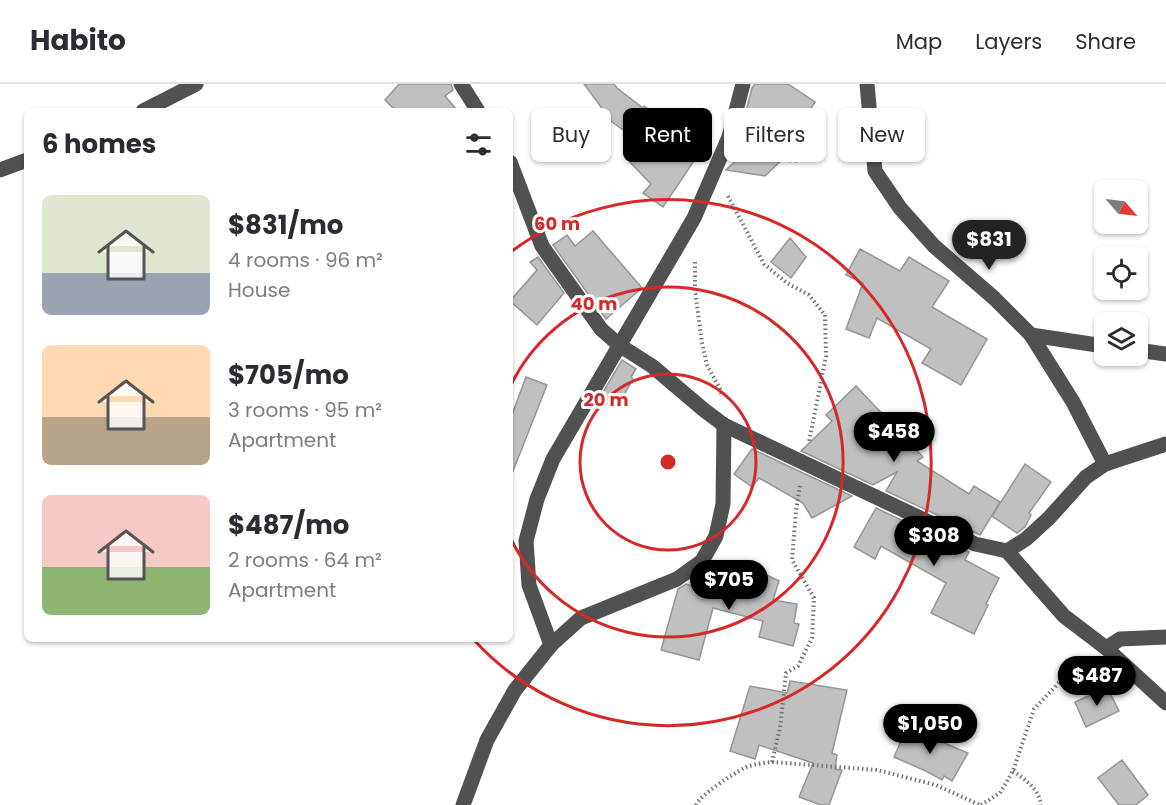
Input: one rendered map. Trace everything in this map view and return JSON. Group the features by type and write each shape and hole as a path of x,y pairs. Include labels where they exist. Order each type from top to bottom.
{"street":[{"path":"150,108 196,84"},
{"path":"461,84 476,108"},
{"path":"550,645 529,585 526,541 537,499 554,459 694,218 729,137 743,84"},
{"path":"867,84 875,171 900,208 934,246 994,298 1031,335 1106,464"},
{"path":"0,170 24,161"},
{"path":"513,170 542,246 601,329 619,345 652,366 724,425 975,544 1007,550 1064,616 1106,648 1166,703"},
{"path":"1031,335 1094,344"},
{"path":"1148,352 1166,354"},
{"path":"463,805 487,740 516,690 550,645 581,618 676,579 702,561 716,536 723,504 724,425"},
{"path":"1007,550 1026,539 1049,518 1086,477 1106,464 1166,444"},
{"path":"1106,648 1120,639 1166,637"}],"path":[{"path":"716,171 764,264 787,283 809,295 825,315 826,356 804,462 796,511 792,560 814,598 812,638 798,666 786,673 780,728 772,762"},
{"path":"695,259 695,290 702,343 707,365 720,389 724,425"},
{"path":"696,805 702,796 745,768 772,762 877,770 936,785 981,805 1000,793 1013,771 1034,709 1070,672 1106,648"},
{"path":"1013,771 1030,783 1040,798 1041,805"}],"building":[{"path":"399,84 451,84 453,90 445,96 455,108 393,108 385,100"},
{"path":"584,84 614,84 643,108 623,108 623,130 611,121 611,108 602,108"},
{"path":"755,84 788,84 815,102 811,108 747,108"},
{"path":"630,162 693,162 663,207 643,193 651,184"},
{"path":"734,162 780,162 765,176 726,170"},
{"path":"593,231 642,288 606,319 553,245 567,235 575,246"},
{"path":"790,238 806,257 791,278 771,262"},
{"path":"860,249 900,271 909,257 949,281 932,307 987,339 961,385 922,363 931,349 877,318 869,338 846,329 863,283 846,275"},
{"path":"538,257 564,293 537,325 513,304 513,298 537,270 530,262"},
{"path":"622,360 636,369 631,377 633,379 614,408 599,399"},
{"path":"526,377 547,385 513,471 513,412"},
{"path":"856,386 923,457 917,461 969,494 974,486 1000,502 980,535 886,491 897,472 873,485 801,451 832,421 826,415"},
{"path":"752,449 852,496 812,518 803,503 759,478 752,487 734,474"},
{"path":"1025,464 1051,482 1029,513 1031,515 1025,527 1017,533 992,516"},
{"path":"876,508 969,552 965,560 999,578 974,634 931,613 946,583 881,546 875,559 854,547"},
{"path":"741,563 779,581 773,600 797,604 794,623 799,624 793,646 759,637 763,621 713,608 699,660 661,650 678,589 686,584 693,586 694,581 730,588"},
{"path":"790,681 847,690 832,753 837,755 835,769 842,770 829,805 821,805 799,797 813,763 759,745 755,759 730,751 750,686 787,693"},
{"path":"1107,687 1119,711 1086,727 1075,702"},
{"path":"907,727 968,753 952,781 944,776 942,780 894,757"},
{"path":"1122,760 1148,795 1136,805 1119,805 1098,778"}]}
